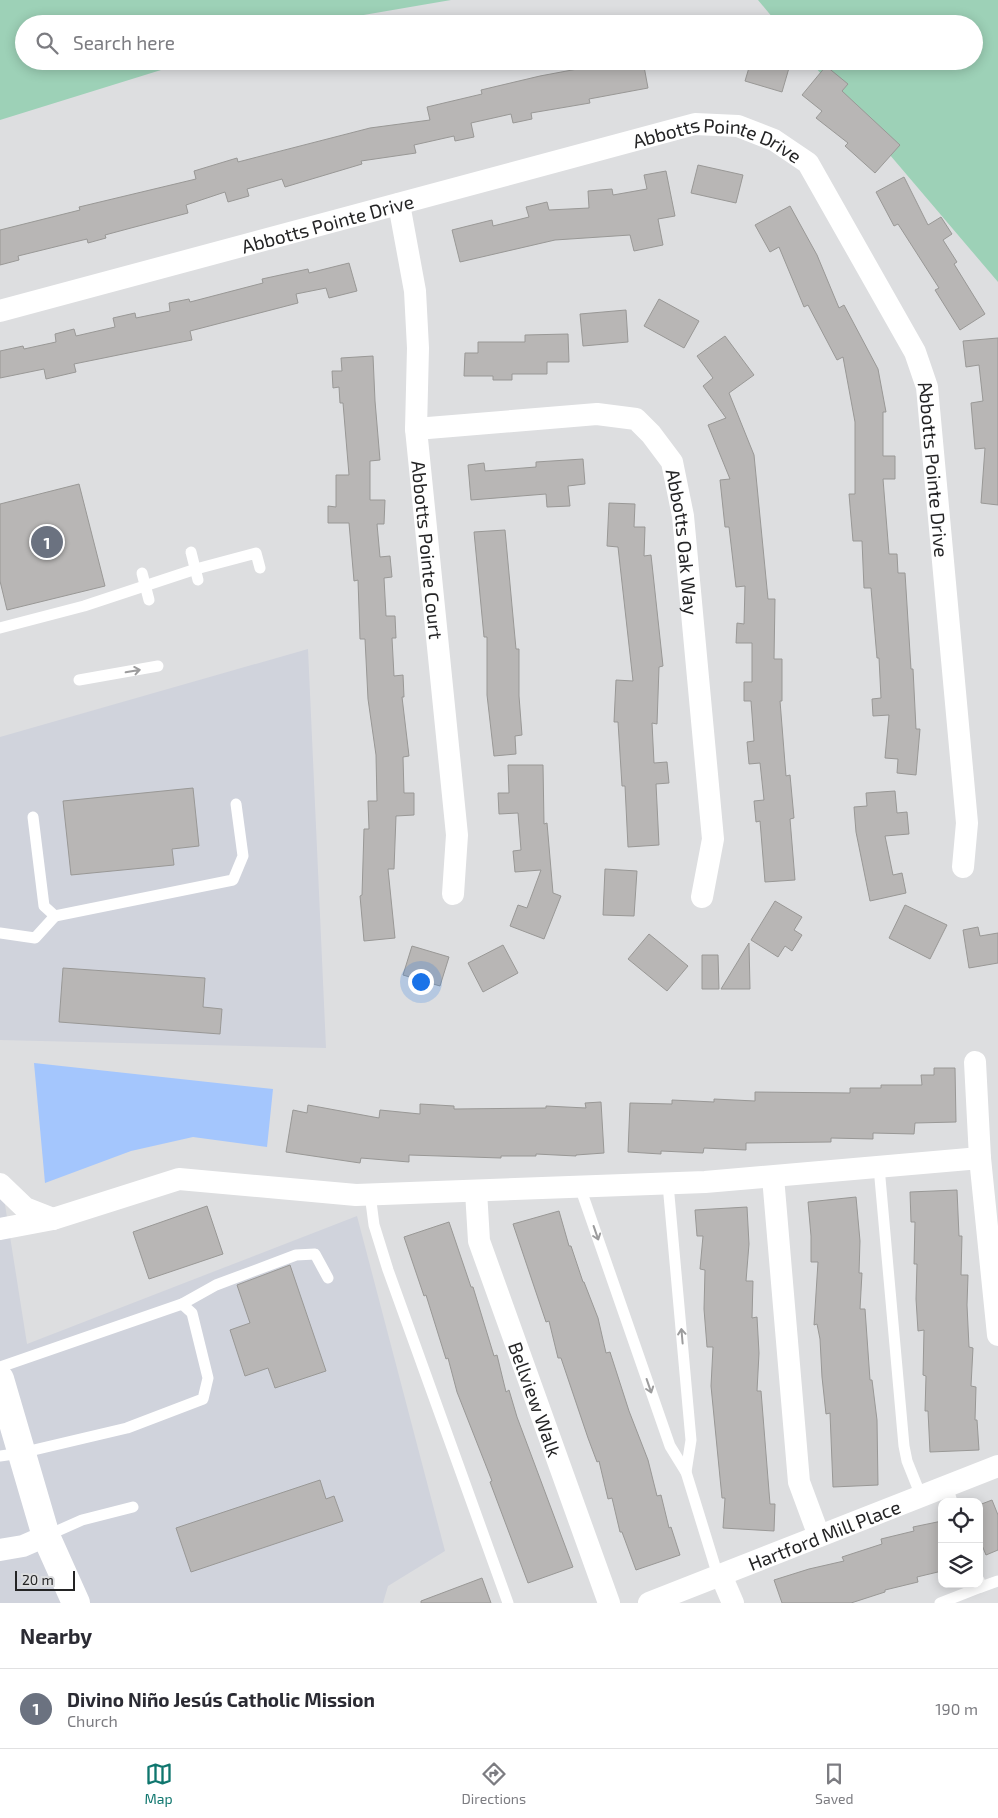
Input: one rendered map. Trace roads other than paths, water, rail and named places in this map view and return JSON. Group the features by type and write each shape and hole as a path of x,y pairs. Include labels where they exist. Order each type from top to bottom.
{"main road":[{"path":"0,1379 10,1455 76,1603"}],"street":[{"name":"Abbotts Pointe Drive","path":"0,310 695,124 738,126 774,140 808,163 915,352 927,387 967,823 963,867"},
{"name":"Abbotts Pointe Court","path":"399,204 415,291 418,348 416,429 457,834 453,894"},
{"name":"Abbotts Oak Way","path":"416,429 597,414 636,419 651,434 672,462 684,516 713,839 702,897"},
{"path":"975,1062 980,1158 998,1334"},
{"path":"0,1229 53,1219 179,1179 356,1195 705,1182 980,1158"},
{"path":"773,1177 799,1482 819,1536"},
{"path":"0,1184 25,1208 53,1219"},
{"name":"Bellview Walk","path":"476,1191 479,1241 609,1603"},
{"name":"Hartford Mill Place","path":"649,1603 921,1496 950,1494 998,1466"},
{"path":"0,1550 23,1546 46,1536"},
{"path":"719,1576 733,1603"}],"lane":[{"path":"191,552 197,575"},
{"path":"0,628 84,606 145,585 197,575 256,554 260,568"},
{"path":"142,573 149,600"},
{"path":"79,680 158,666"},
{"path":"0,933 35,938 55,916 233,880 242,856 236,804"},
{"path":"33,817 44,906 55,916"},
{"path":"879,1167 904,1446 907,1461 921,1496"},
{"path":"668,1184 691,1440 686,1472"},
{"path":"580,1187 670,1446 686,1472 719,1576"},
{"path":"370,1194 374,1225 388,1270 508,1603"},
{"path":"0,1367 182,1304 216,1285 296,1255 315,1254 328,1278"},
{"path":"10,1455 127,1428 203,1399 208,1378 192,1313 182,1304"},
{"path":"46,1536 82,1520 133,1507"},
{"path":"983,1583 998,1581"},
{"path":"940,1603 970,1588"}],"water":[{"path":"34,1063 273,1089 267,1147 193,1137 131,1151 45,1183"}],"place":[{"name":"Divino Niño Jesús Catholic Mission","path":"47,542"}]}
